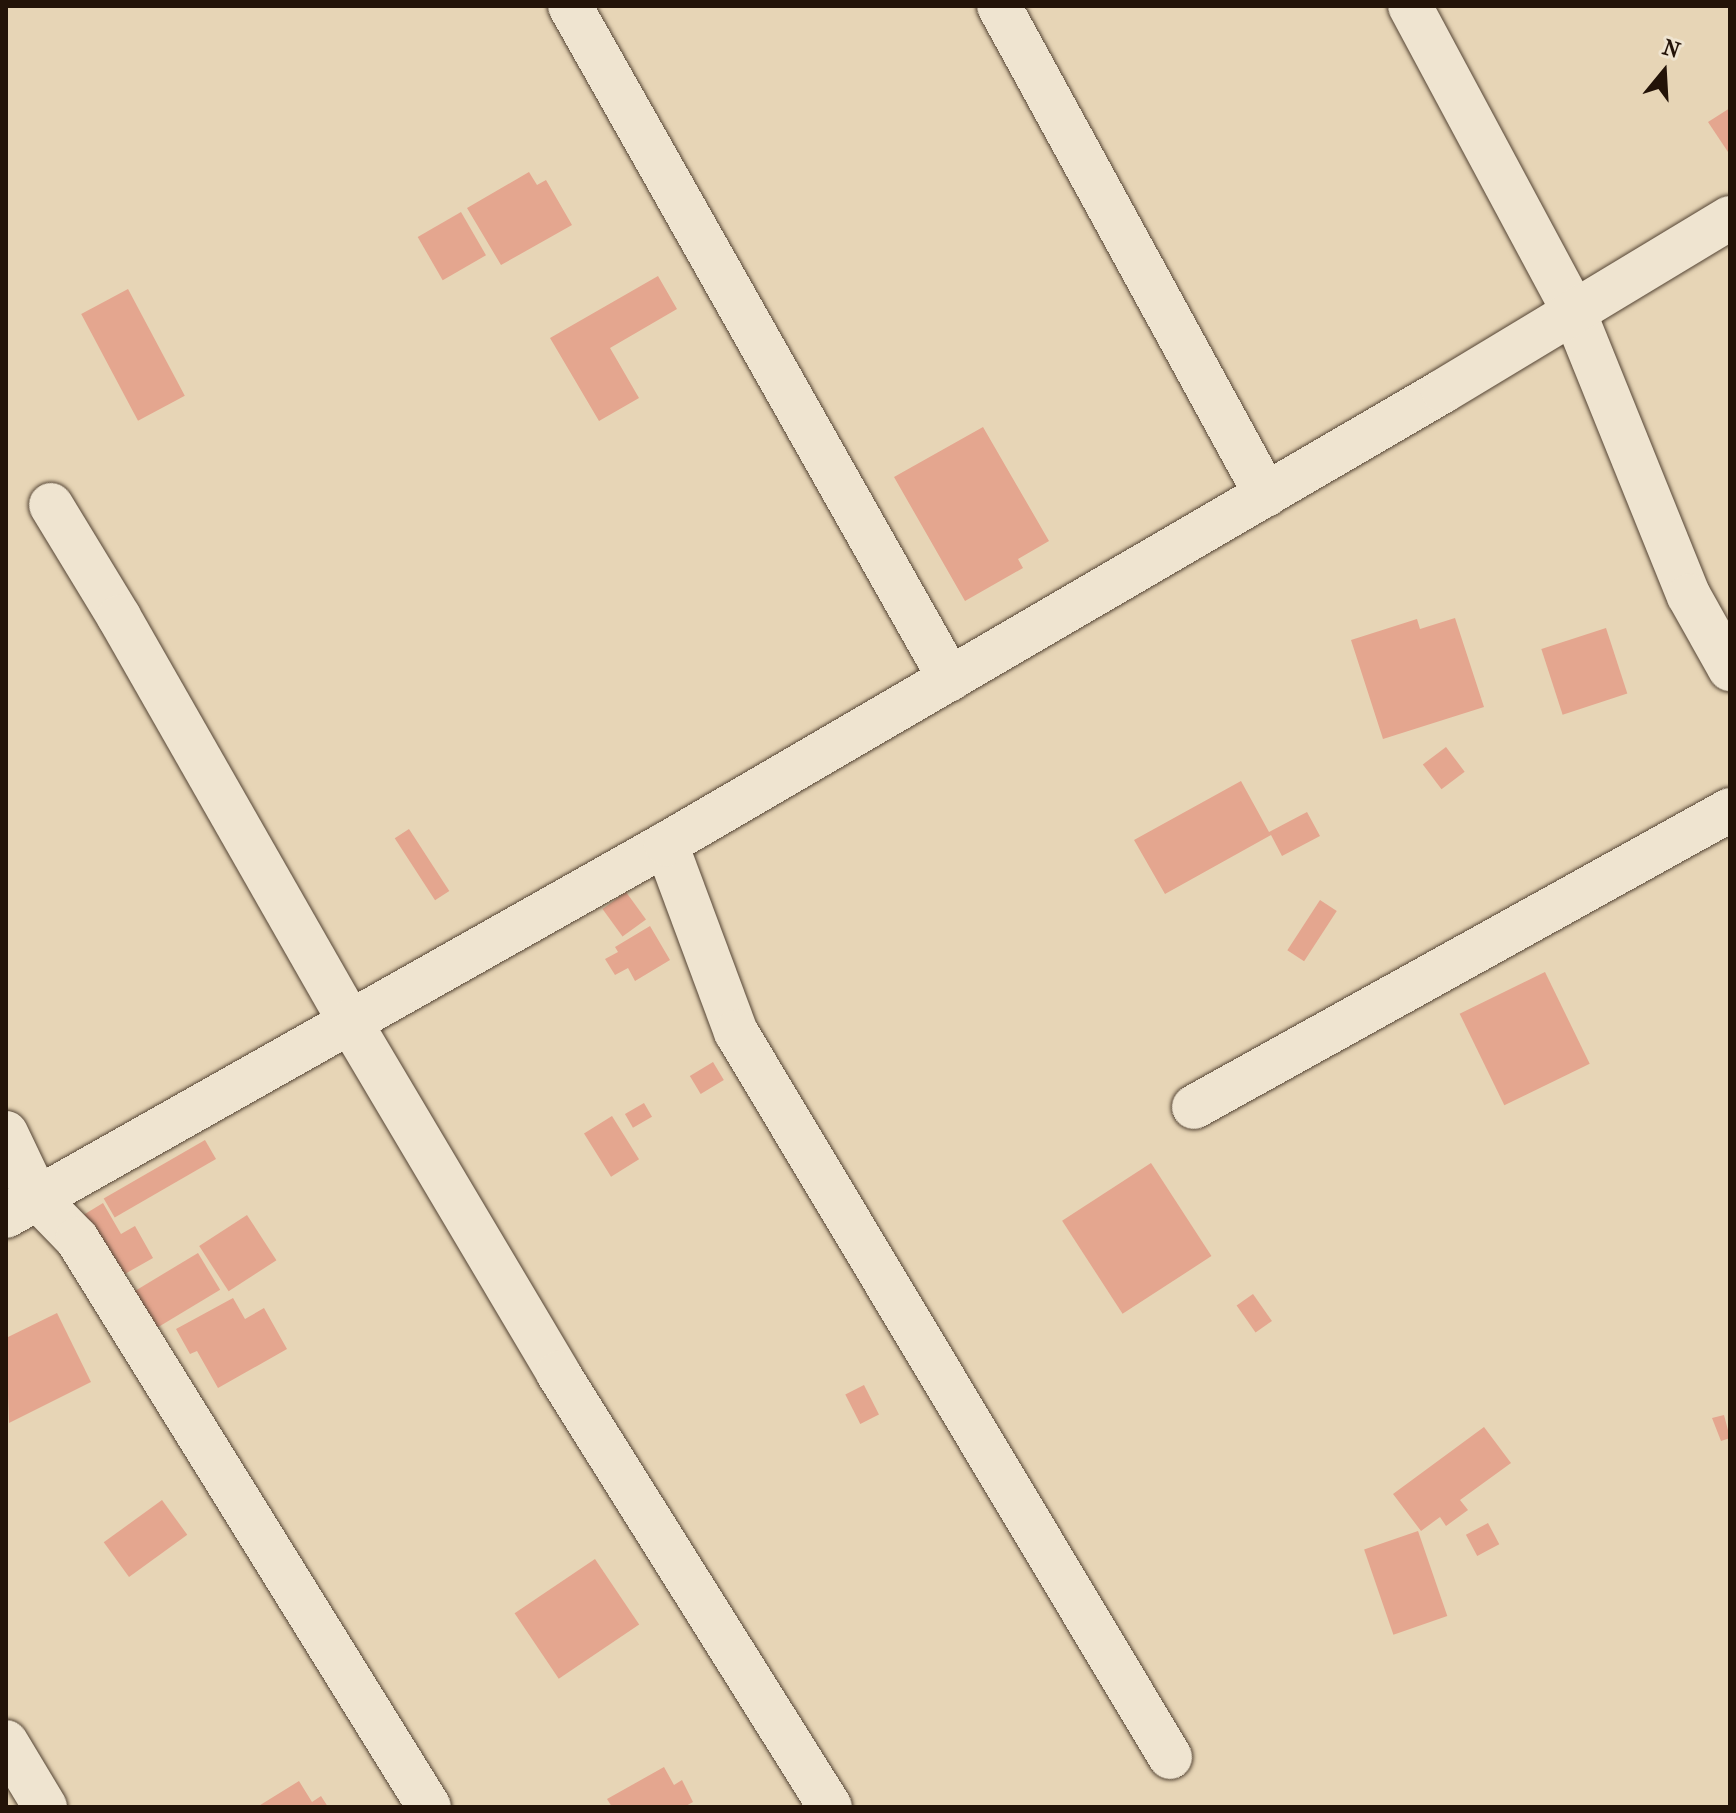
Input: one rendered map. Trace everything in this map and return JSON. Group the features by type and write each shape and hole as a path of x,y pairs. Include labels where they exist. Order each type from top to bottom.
{"street":[{"path":"570,6 950,679"},
{"path":"999,6 1266,495"},
{"path":"1410,6 1574,312 1689,596 1730,669"},
{"path":"22,1207 666,844 1266,495 1730,218"},
{"path":"51,505 119,617 350,1022 558,1373 830,1807"},
{"path":"1194,1107 1730,810"},
{"path":"666,844 736,1032 1170,1757"},
{"path":"6,1133 22,1207 77,1239 429,1807"},
{"path":"6,1742 45,1807"}],"building":[{"path":"1730,108 1730,151 1728,152 1708,122"},
{"path":"529,172 537,185 546,180 572,225 501,265 467,208"},
{"path":"461,212 486,255 443,280 418,237"},
{"path":"658,276 677,309 610,348 639,398 599,421 550,338"},
{"path":"128,289 185,396 138,421 81,314"},
{"path":"983,427 1049,541 1018,559 1023,568 965,601 894,477"},
{"path":"1455,618 1484,707 1383,739 1351,640 1417,619 1420,629"},
{"path":"1606,628 1627,694 1563,715 1541,649"},
{"path":"1446,747 1465,772 1441,789 1423,764"},
{"path":"1241,781 1269,832 1307,812 1320,836 1282,856 1271,835 1165,894 1134,840"},
{"path":"409,829 449,891 435,900 395,838"},
{"path":"626,892 646,920 623,937 603,909"},
{"path":"1320,900 1337,911 1304,961 1287,950"},
{"path":"650,926 670,960 635,981 628,968 615,975 605,959 618,952 615,947"},
{"path":"1545,972 1590,1064 1504,1105 1460,1014"},
{"path":"713,1062 724,1080 701,1094 690,1076"},
{"path":"644,1103 652,1117 633,1128 625,1114"},
{"path":"612,1116 639,1159 611,1177 584,1133"},
{"path":"205,1140 216,1159 115,1218 104,1198"},
{"path":"1151,1163 1211,1256 1123,1314 1062,1221"},
{"path":"103,1203 121,1234 135,1226 153,1258 116,1279 80,1217"},
{"path":"247,1215 276,1260 229,1291 199,1246"},
{"path":"198,1253 220,1290 155,1329 133,1292"},
{"path":"1253,1294 1272,1321 1256,1333 1237,1305"},
{"path":"233,1298 245,1319 264,1308 287,1349 218,1388 197,1351 190,1354 176,1329"},
{"path":"57,1313 91,1382 9,1423 6,1338"},
{"path":"864,1385 879,1414 860,1424 845,1395"},
{"path":"1724,1415 1730,1438 1721,1441 1712,1418"},
{"path":"1484,1427 1511,1463 1460,1500 1468,1510 1446,1526 1440,1517 1421,1531 1393,1494"},
{"path":"162,1500 187,1535 129,1577 104,1542"},
{"path":"1488,1523 1499,1544 1477,1556 1466,1535"},
{"path":"1418,1531 1447,1616 1393,1635 1364,1550"},
{"path":"595,1559 639,1624 559,1679 515,1613"},
{"path":"664,1767 674,1785 682,1780 693,1802 684,1807 612,1807 607,1799"},
{"path":"299,1781 312,1802 321,1796 328,1807 257,1807"}]}
